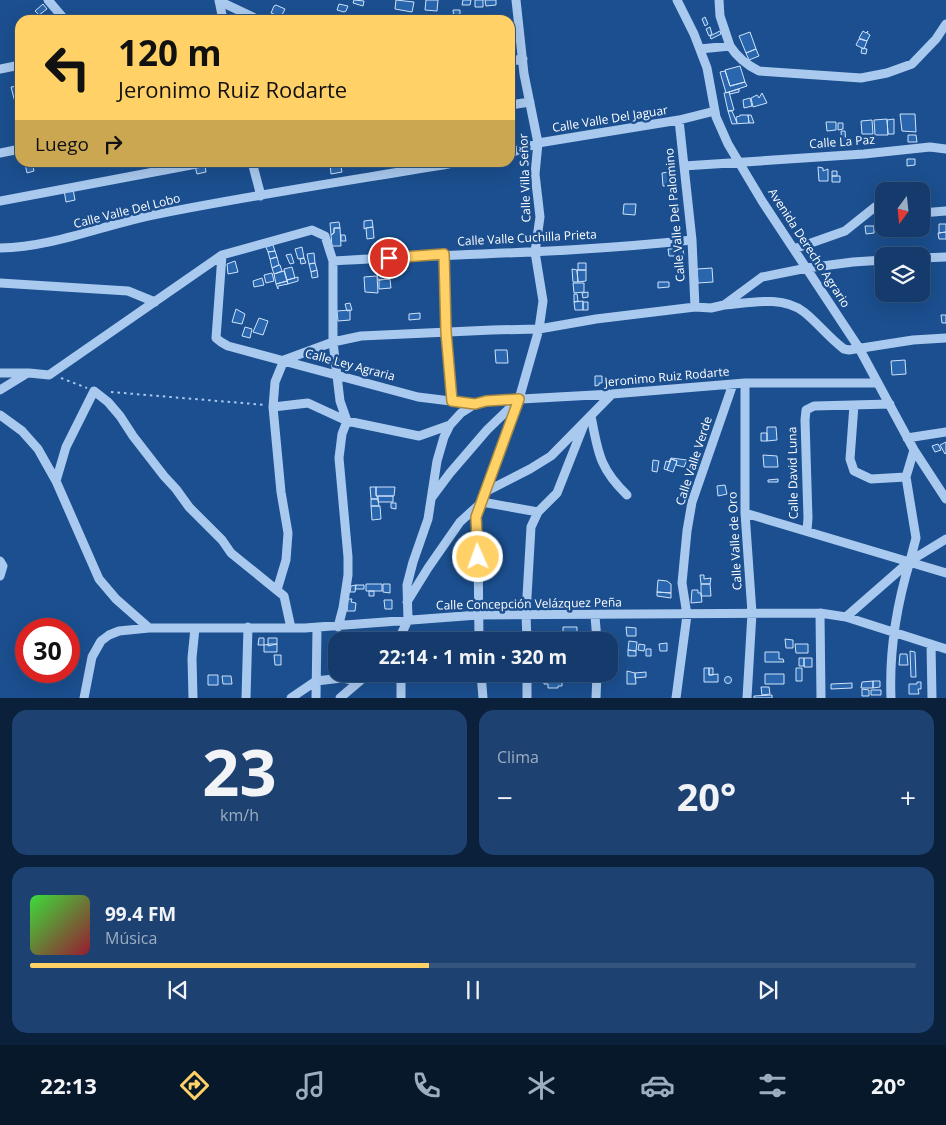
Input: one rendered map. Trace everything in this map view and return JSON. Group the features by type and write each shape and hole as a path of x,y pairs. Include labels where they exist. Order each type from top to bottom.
{"street":[{"path":"48,0 61,15"},
{"name":"Calle Villa Señor","path":"431,498 487,430 519,399 539,329 543,301 535,252 540,218 534,174 538,143 523,59 516,0"},
{"name":"Avenida Derecho Agrario","path":"677,0 707,68 716,118 728,144 762,201 859,348 907,438 946,499"},
{"path":"719,0 720,16 730,46 748,65 759,71 861,78 886,73 912,64 936,39 946,24"},
{"path":"219,1 222,15"},
{"path":"219,1 248,15"},
{"path":"700,49 730,46"},
{"path":"515,60 523,59"},
{"path":"0,69 15,66"},
{"path":"515,104 530,102"},
{"name":"Calle Valle Del Jaguar","path":"515,150 538,143 679,120 715,111"},
{"name":"Calle Valle Del Palomino","path":"679,120 692,240 695,307"},
{"name":"Calle La Paz","path":"684,166 930,147 946,149"},
{"path":"0,153 15,151"},
{"path":"0,201 180,167"},
{"path":"253,167 261,196 420,167"},
{"name":"Calle Valle Del Lobo","path":"0,248 20,248 50,243 156,214 261,196"},
{"path":"794,248 846,231 875,206"},
{"path":"930,212 946,211"},
{"path":"0,373 49,375 222,255 312,230 325,236 333,261 333,342 340,401 347,421 342,434 338,458 348,557 348,575 338,627"},
{"name":"Calle Valle Cuchilla Prieta","path":"333,261 444,254 535,252 650,245 692,240"},
{"path":"444,254 446,332 452,401"},
{"name":"Calle Ley Agraria","path":"222,255 216,338 220,342 228,346 418,397 475,404"},
{"path":"930,258 946,257"},
{"path":"724,305 762,277 807,268 875,261"},
{"path":"0,283 128,291 155,302"},
{"path":"277,590 286,560 288,533 281,492 273,407 275,382 284,360 333,342 361,336 539,329 596,319 695,307 711,308 724,305 781,301 793,305 804,312 844,349 913,340 946,338"},
{"path":"0,390 29,373"},
{"name":"Jeronimo Ruiz Rodarte","path":"461,413 475,404 486,401 612,394 745,383 878,383"},
{"name":"Calle Valle de Oro","path":"745,383 745,513 752,613 747,698"},
{"name":"Calle Valle Verde","path":"676,698 686,615 682,583 692,502 733,384"},
{"path":"56,481 66,447 94,390 120,416 133,436 189,507 222,540 231,553 284,596 291,628"},
{"path":"487,491 530,470 551,456 612,394"},
{"path":"479,632 476,517 519,399"},
{"path":"273,407 308,402 347,421 419,436 450,425"},
{"name":"Calle David Luna","path":"807,531 804,420 806,410 814,406 890,404"},
{"path":"854,405 850,459 854,471 871,479 906,476"},
{"name":"Calle Villa Señor","path":"402,632 408,620 407,585 428,519 437,461 444,437 450,425 461,413"},
{"path":"0,414 22,431 38,449 56,481 99,579 116,599 149,628"},
{"path":"588,419 598,454 612,480 627,495"},
{"path":"527,632 531,527 538,512 557,493 588,419"},
{"path":"907,438 946,432"},
{"path":"890,698 893,631 900,595 916,538 906,476 914,450"},
{"path":"482,502 538,512"},
{"path":"407,602 460,522 482,502"},
{"path":"745,513 946,573"},
{"path":"846,617 910,562 946,539"},
{"path":"0,561 3,566 0,576"},
{"path":"820,613 821,698"},
{"name":"Calle Concepción Velázquez Peña","path":"84,698 92,657 101,641 108,635 119,631 149,628 317,628 478,615 595,616 820,613 846,617 946,648"},
{"path":"595,616 596,632"},
{"path":"246,698 248,627"},
{"path":"194,698 192,658 195,628"},
{"path":"316,698 317,628"},
{"path":"931,644 932,698"},
{"path":"291,698 316,681 328,680"},
{"path":"340,698 358,682"},
{"path":"401,682 401,698"},
{"path":"482,682 483,698"},
{"path":"527,682 527,698"},
{"path":"596,698 597,682"}],"path":[{"path":"49,375 94,390 259,404 273,407"}],"building":[{"path":"354,0 364,1 363,6 353,3"},
{"path":"396,0 414,2 412,12 395,9"},
{"path":"426,0 438,0 437,11 425,10"},
{"path":"463,0 471,0 470,5 462,5"},
{"path":"475,0 483,0 483,7 475,7"},
{"path":"485,0 496,0 496,5 486,6"},
{"path":"43,4 47,9 39,15 35,11"},
{"path":"339,4 348,6 346,11 337,10"},
{"path":"274,6 285,9 282,15 271,13"},
{"path":"453,10 460,10 460,15 454,15"},
{"path":"705,17 708,24 705,26 702,19"},
{"path":"710,27 712,34 709,36 706,29"},
{"path":"720,31 721,34 711,39 710,36"},
{"path":"863,31 866,33 868,31 867,33 870,35 867,41 859,38"},
{"path":"750,32 756,49 746,53 739,36"},
{"path":"859,39 867,41 864,49 856,45"},
{"path":"862,48 867,49 866,54 861,53"},
{"path":"756,49 759,56 749,60 746,53"},
{"path":"740,66 745,82 730,86 725,70"},
{"path":"725,71 730,86 745,82 747,86 726,93 720,72"},
{"path":"15,86 15,102 11,87"},
{"path":"739,89 739,92 730,94 729,92"},
{"path":"729,92 734,110 728,111 724,93"},
{"path":"762,93 767,103 753,107 751,98 757,95 759,98"},
{"path":"750,98 752,106 744,108 743,100"},
{"path":"728,111 732,111 737,123 736,117 748,115 749,123 732,124"},
{"path":"900,114 915,114 916,132 902,131"},
{"path":"748,115 751,115 754,123 749,123"},
{"path":"887,119 888,135 875,135 874,120"},
{"path":"894,119 894,134 888,134 887,120"},
{"path":"872,120 873,134 862,134 861,121"},
{"path":"826,122 836,122 836,130 827,131"},
{"path":"838,123 843,123 843,129 838,130"},
{"path":"841,131 845,131 846,144 842,144"},
{"path":"908,135 916,135 917,142 908,142"},
{"path":"907,159 915,159 915,165 907,166"},
{"path":"26,167 33,167 34,171 27,173"},
{"path":"195,167 205,167 206,172 197,174"},
{"path":"330,167 341,167 342,172 331,174"},
{"path":"818,167 823,168 823,171 828,169 828,181 819,181"},
{"path":"832,171 837,171 837,176 832,176"},
{"path":"669,172 676,172 676,178 669,179"},
{"path":"669,172 669,186 663,186 662,173"},
{"path":"832,176 840,176 840,182 832,182"},
{"path":"675,178 675,185 669,185 669,179"},
{"path":"73,189 75,200 66,202 64,190"},
{"path":"624,204 636,204 635,215 623,214"},
{"path":"372,220 373,227 364,229 364,221"},
{"path":"339,222 340,228 334,228 334,233 331,235 330,223"},
{"path":"939,224 946,224 946,232 939,233"},
{"path":"865,226 874,226 874,233 866,234"},
{"path":"373,227 374,238 367,239 366,228"},
{"path":"334,228 340,228 341,246 332,246 331,235 334,233"},
{"path":"946,232 946,239 939,239 938,233"},
{"path":"341,235 345,235 346,241 341,241"},
{"path":"273,245 275,251 268,252 266,247"},
{"path":"302,247 304,258 298,259 295,249"},
{"path":"668,249 683,249 684,256 669,256"},
{"path":"275,251 277,257 270,259 268,252"},
{"path":"314,253 315,263 309,264 307,254"},
{"path":"291,254 294,263 290,264 286,255"},
{"path":"277,257 279,265 272,268 270,259"},
{"path":"304,258 306,263 301,264 300,259"},
{"path":"235,261 238,272 228,274 227,264"},
{"path":"315,263 317,270 311,272 309,264"},
{"path":"578,263 586,263 586,270 578,270"},
{"path":"280,265 282,271 274,274 272,268"},
{"path":"292,267 295,278 287,280 284,269"},
{"path":"712,268 713,282 698,283 697,269"},
{"path":"572,269 577,270 578,282 573,282"},
{"path":"317,270 318,277 312,278 311,272"},
{"path":"577,270 586,270 586,281 578,282"},
{"path":"284,271 287,281 276,284 274,274"},
{"path":"272,273 274,281 266,283 264,275"},
{"path":"377,273 390,273 390,279 378,280"},
{"path":"377,276 378,293 365,292 364,277"},
{"path":"298,277 298,281 288,284 287,280"},
{"path":"262,278 264,285 254,287 253,281"},
{"path":"390,279 391,288 379,289 379,280"},
{"path":"287,281 288,284 278,286 278,289 276,284"},
{"path":"658,282 669,282 669,287 658,288"},
{"path":"573,283 584,283 584,292 574,293"},
{"path":"588,292 588,297 583,298 582,293"},
{"path":"574,294 577,294 578,301 574,302"},
{"path":"583,301 583,310 575,310 574,302"},
{"path":"583,302 588,302 588,310 583,310"},
{"path":"350,303 352,310 347,311 345,304"},
{"path":"236,309 245,314 242,324 232,322"},
{"path":"350,310 350,320 338,321 337,311"},
{"path":"420,313 420,319 409,320 409,314"},
{"path":"941,315 946,315 946,323 942,323"},
{"path":"259,318 268,321 263,335 253,332"},
{"path":"245,327 252,329 250,338 242,336"},
{"path":"495,350 507,350 508,363 496,363"},
{"path":"905,360 906,374 892,375 891,361"},
{"path":"595,376 602,376 602,383 595,386"},
{"path":"767,427 776,427 777,440 767,441"},
{"path":"761,433 767,433 767,441 761,441"},
{"path":"946,442 946,453 945,454 940,445"},
{"path":"938,444 941,450 935,452 932,446"},
{"path":"763,455 777,456 778,467 764,467"},
{"path":"671,458 687,460 684,467 676,465 677,461 671,459 669,462"},
{"path":"671,459 677,461 673,472 667,470"},
{"path":"653,460 659,461 657,472 652,471"},
{"path":"666,461 670,462 667,470 664,469"},
{"path":"778,479 778,482 768,482 768,480"},
{"path":"725,485 727,494 718,496 717,486"},
{"path":"370,487 376,487 378,499 371,499"},
{"path":"376,487 395,487 394,496 376,496"},
{"path":"378,496 393,496 393,502 378,502"},
{"path":"371,499 378,499 379,506 371,506"},
{"path":"391,503 396,503 396,509 391,508"},
{"path":"371,506 380,506 381,519 372,520"},
{"path":"700,575 704,575 704,579 711,578 710,584 701,584"},
{"path":"658,580 667,581 671,584 671,593 657,592"},
{"path":"366,584 382,584 382,591 366,591"},
{"path":"383,584 390,584 390,593 383,592"},
{"path":"701,584 710,584 711,596 701,596"},
{"path":"356,585 364,585 364,589 355,589"},
{"path":"356,585 355,592 350,592 351,586"},
{"path":"692,590 698,590 698,593 701,593 702,602 691,603"},
{"path":"369,591 374,591 374,596 369,596"},
{"path":"657,592 671,593 671,598 657,596"},
{"path":"348,599 352,599 351,602 356,603 355,611 347,611"},
{"path":"384,600 392,600 392,609 385,609"},
{"path":"563,627 577,627 577,632 563,632"},
{"path":"626,627 636,628 636,636 627,636"},
{"path":"259,638 264,638 264,645 258,645"},
{"path":"268,638 277,638 277,644 268,646"},
{"path":"785,639 793,640 793,648 786,648"},
{"path":"629,641 637,642 636,651 628,650"},
{"path":"667,643 667,651 660,651 659,644"},
{"path":"277,644 277,652 264,652 264,645"},
{"path":"639,644 645,645 644,651 638,650"},
{"path":"795,644 808,644 808,653 796,653"},
{"path":"646,649 651,649 651,656 646,656"},
{"path":"628,650 636,651 636,656 628,656"},
{"path":"910,651 915,652 916,677 911,677"},
{"path":"765,652 779,652 779,659 783,659 784,662 765,662"},
{"path":"900,654 907,654 908,665 899,665"},
{"path":"274,655 281,655 281,665 275,665"},
{"path":"799,658 804,658 804,666 799,666"},
{"path":"804,658 812,658 812,667 804,667"},
{"path":"704,668 709,668 709,675 718,674 718,682 704,682"},
{"path":"709,668 713,668 713,675 709,675"},
{"path":"796,668 802,668 802,681 796,681"},
{"path":"627,671 635,673 636,684 627,684"},
{"path":"646,672 646,677 635,678 635,673"},
{"path":"765,674 784,674 784,684 765,684"},
{"path":"208,675 218,675 218,685 208,685"},
{"path":"222,676 231,676 232,684 223,684"},
{"path":"728,677 731,680 728,683 725,680"},
{"path":"873,681 880,681 880,687 873,688"},
{"path":"873,681 873,688 861,688 862,682"},
{"path":"544,682 562,682 562,686 548,688 548,684 544,684"},
{"path":"917,682 921,682 921,689 918,689 919,694 909,694 909,684 917,684"},
{"path":"852,683 852,688 831,689 831,684"},
{"path":"761,687 769,687 770,694 762,695"},
{"path":"862,689 869,690 869,696 862,696"},
{"path":"871,690 881,690 881,695 871,695"},
{"path":"772,695 772,698 754,698 754,696"}],"route":[{"path":"389,258 444,254 446,332 452,401 475,404 486,401 519,399 476,517 478,557"}]}
